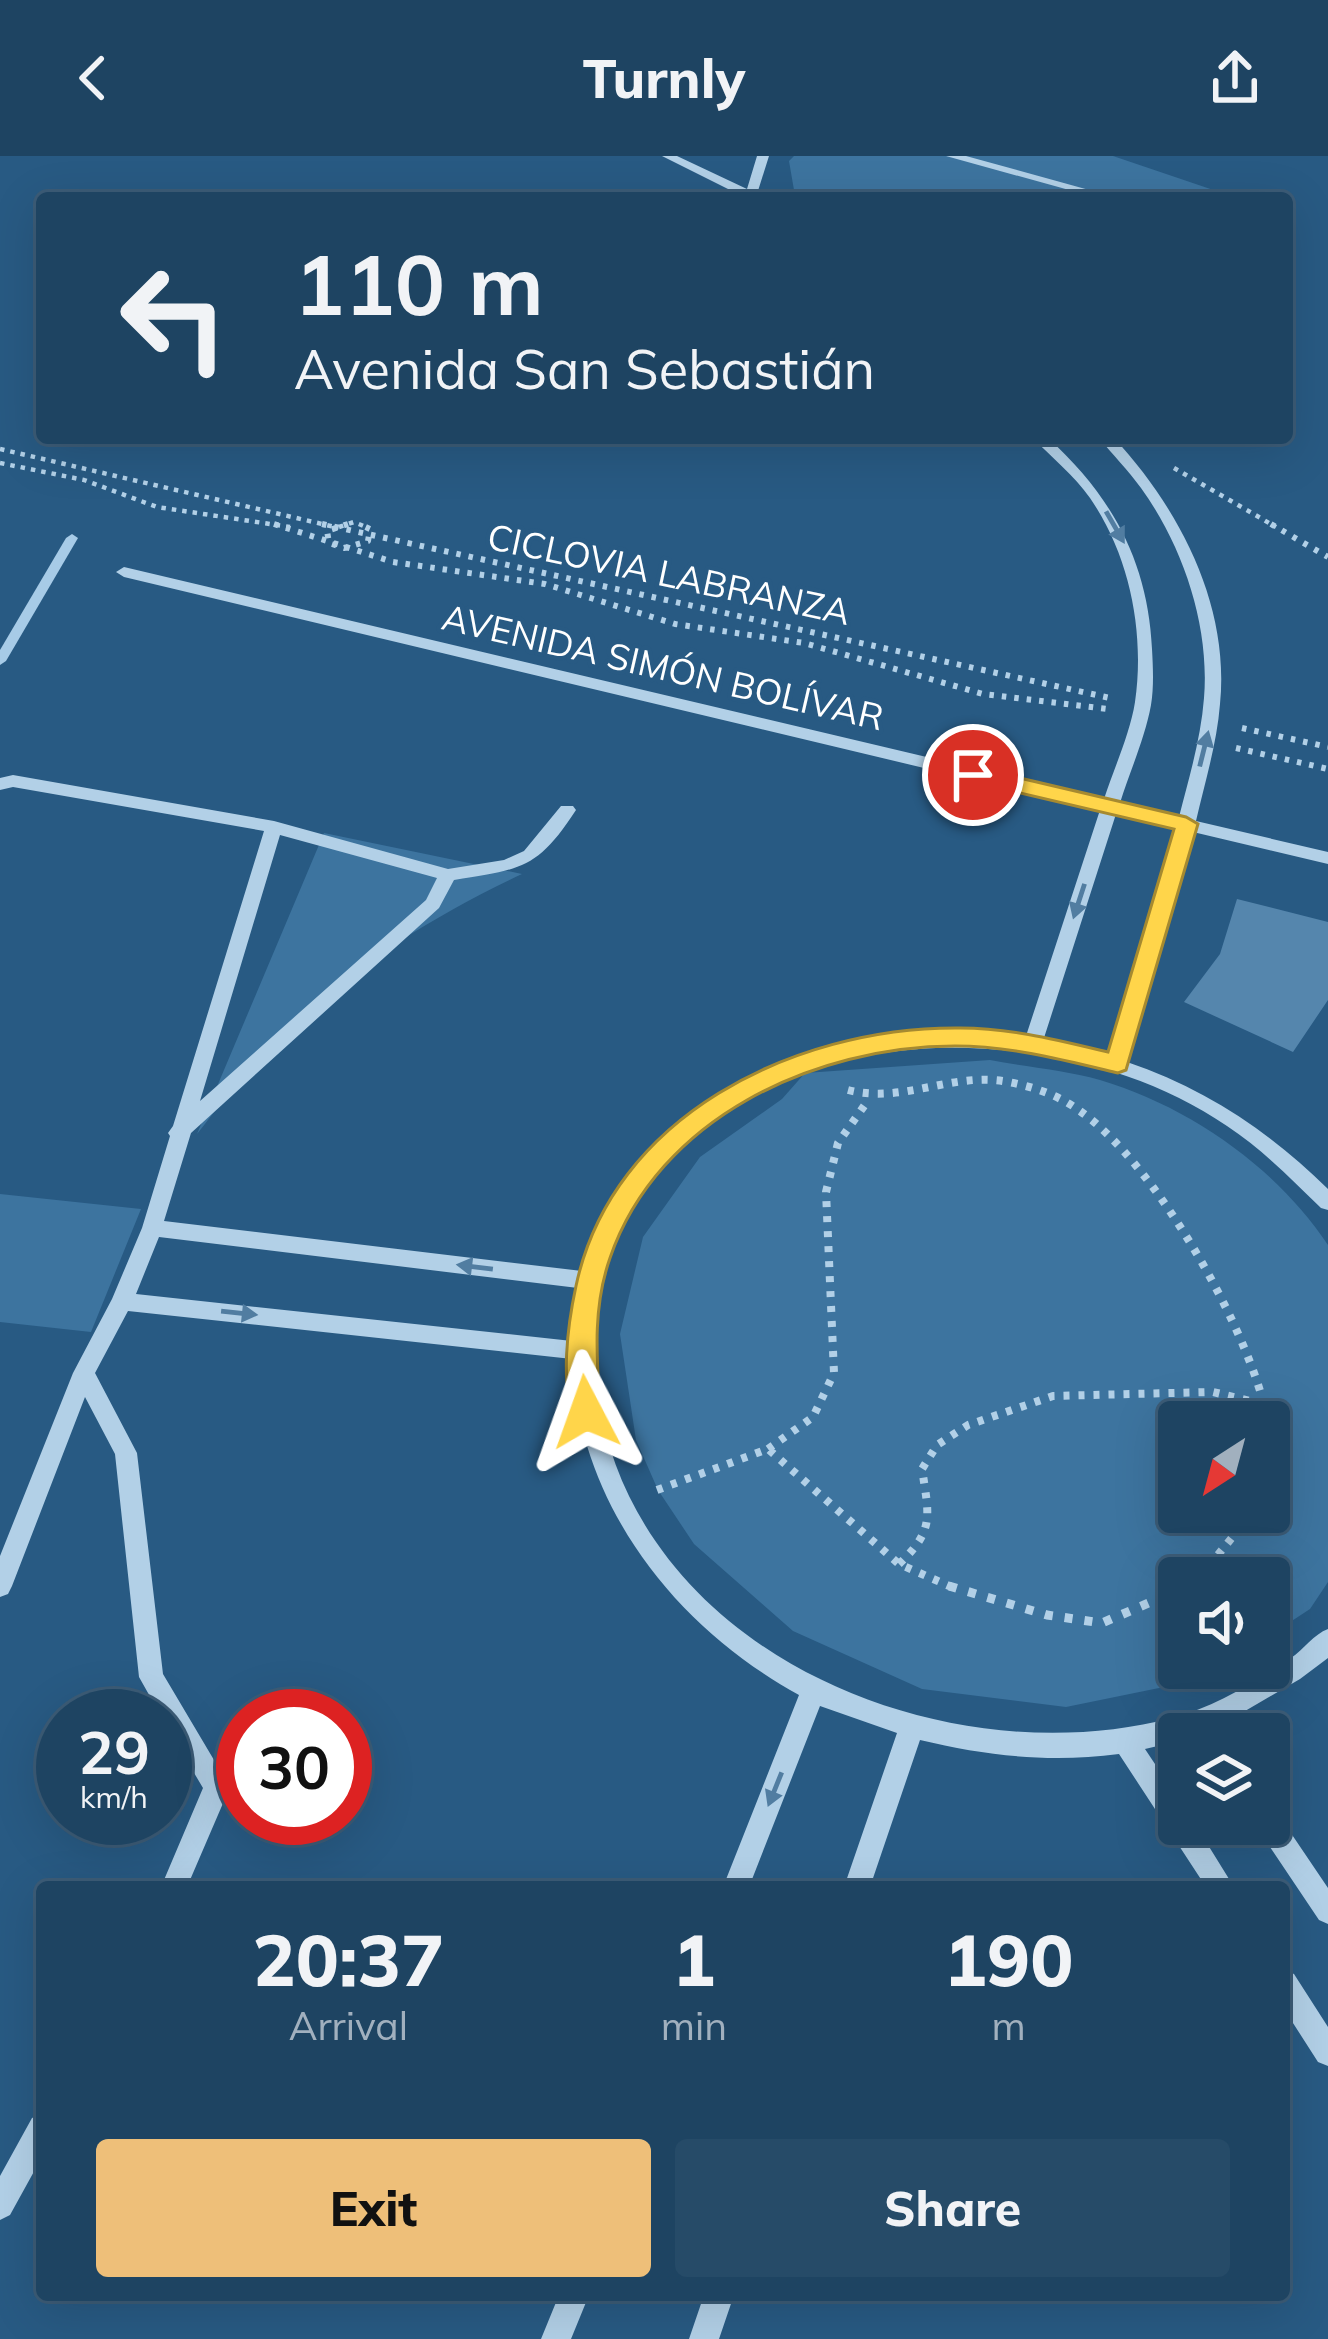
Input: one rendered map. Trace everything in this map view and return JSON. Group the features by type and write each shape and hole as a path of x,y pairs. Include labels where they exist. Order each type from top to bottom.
{"street":[{"path":"671,158 713,156"},
{"path":"755,192 763,156"},
{"path":"952,156 1089,192"},
{"path":"671,158 743,192"},
{"path":"1033,1043 1141,710 1143,604 1124,542 1091,490 1046,444"},
{"path":"1111,444 1140,478 1185,552 1209,634 1209,730 1118,1064"},
{"name":"AVENIDA SIMÓN BOLÍVAR","path":"124,572 1328,858"},
{"path":"0,784 13,781 274,827 448,875 526,861 542,849 566,810"},
{"path":"0,1586 84,1373 152,1228 274,827"},
{"path":"178,1133 434,904 448,875"},
{"path":"1158,1734 1097,1745 1004,1745 911,1728 814,1690 729,1636 661,1568 613,1492 586,1412 582,1351 596,1259 628,1193 676,1137 737,1093 806,1061 879,1043 956,1037 1033,1043 1118,1064 1202,1100 1277,1151 1328,1202"},
{"path":"1304,1178 1328,1169"},
{"path":"152,1228 591,1281"},
{"path":"122,1300 582,1351"},
{"path":"84,1373 127,1454 151,1677 217,1786 176,1881"},
{"path":"1228,1713 1312,1659 1328,1640"},
{"path":"738,1881 814,1690"},
{"path":"859,1881 911,1728"},
{"path":"1124,1739 1158,1792"},
{"path":"1193,1845 1217,1881"},
{"path":"1284,1845 1328,1911"},
{"path":"1290,1993 1328,2052"},
{"path":"0,2205 36,2139"},
{"path":"556,2339 572,2301"},
{"path":"704,2339 716,2301"}],"path":[{"name":"CICLOVIA LABRANZA","path":"0,448 1141,710"},
{"path":"1164,462 1328,557"},
{"path":"0,463 84,480 157,507 272,523 393,562 545,584 675,624 830,649 983,694 1141,710"},
{"path":"326,538 333,526"},
{"path":"354,548 371,536"},
{"path":"1209,730 1328,747"},
{"path":"1209,730 1286,764 1328,769"},
{"path":"806,1061 805,1073 869,1099 992,1080 1036,1088 1092,1120 1168,1216 1236,1324 1266,1401"},
{"path":"613,1492 658,1490 768,1449 813,1417 834,1373 826,1192 838,1142 869,1099"},
{"path":"899,1564 923,1541 929,1517 922,1468 937,1445 968,1425 1053,1396 1213,1392 1251,1401"},
{"path":"768,1449 899,1564 970,1595 1047,1616 1102,1623 1158,1598"},
{"path":"1218,1557 1240,1533"}],"shaded area":[{"path":"794,156 1113,156 1219,192 796,192 789,161"},
{"path":"324,833 522,874 399,942 313,1003 262,1051 197,1134"},
{"path":"990,1060 1087,1077 1134,1092 1198,1124 1283,1190 1328,1245 1328,1582 1310,1609 1290,1622 1290,1557 1158,1557 1158,1688 1066,1707 922,1689 793,1631 694,1544 658,1490 636,1440 620,1334 643,1237 700,1157 782,1099 805,1073"},
{"path":"0,1194 141,1209 91,1332 0,1322"}],"building":[{"path":"1237,899 1328,922 1328,1000 1293,1052 1184,1002 1220,954"}],"waterway":[{"path":"0,661 72,538"}],"route":[{"path":"586,1412 580,1333 596,1259 628,1193 676,1137 737,1093 806,1061 879,1043 956,1037 1033,1043 1118,1064 1186,824 973,775"}]}
